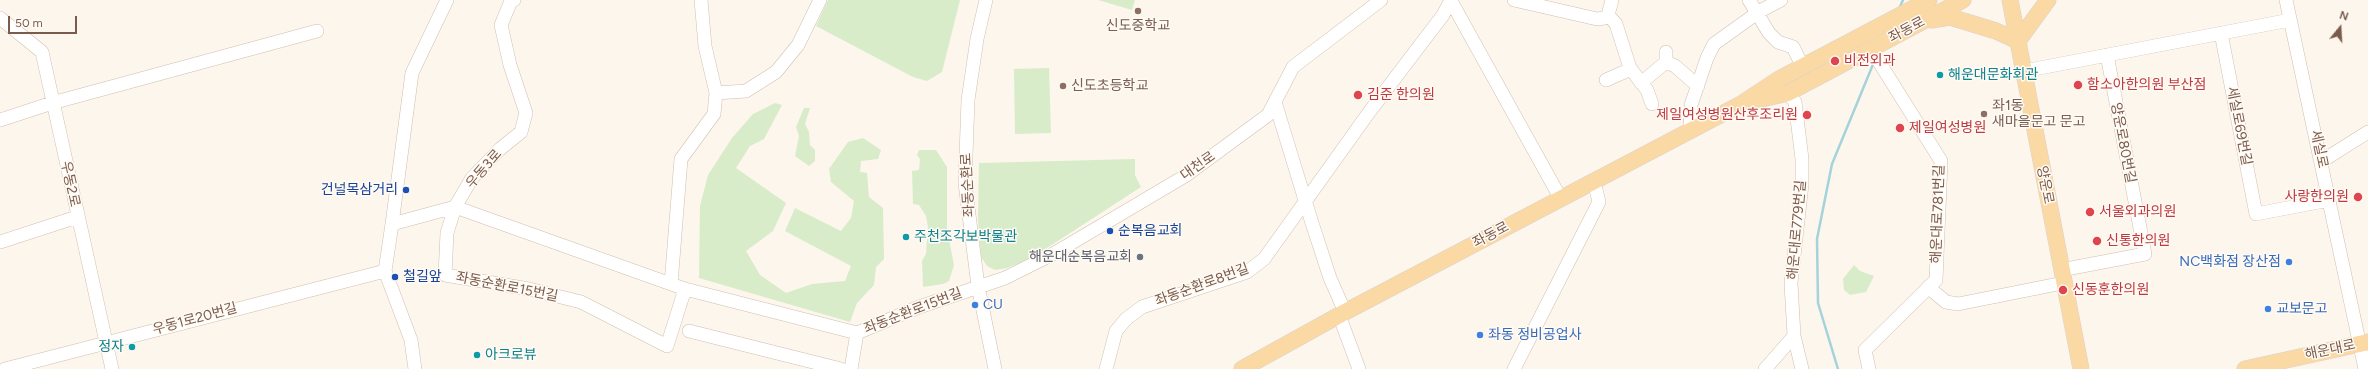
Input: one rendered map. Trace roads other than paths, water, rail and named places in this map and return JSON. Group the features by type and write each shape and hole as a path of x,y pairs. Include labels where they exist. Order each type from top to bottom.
{"main road":[{"name":"좌동로","path":"1242,369 1342,313 1741,104 1779,79 1864,34 1923,7 1963,0"},
{"name":"양운로","path":"2010,0 2062,277 2081,369"},
{"path":"1923,7 1996,31 2018,41 2048,0"},
{"name":"좌동로","path":"1741,104 1788,93 1865,52 1923,7"},
{"name":"해운대로","path":"2245,369 2364,343"}],"street":[{"path":"415,369 411,340 385,271 412,73 447,0"},
{"name":"우동3로","path":"455,207 472,178 500,149 521,132 526,112 510,65 501,25 511,2 514,0"},
{"path":"671,284 681,159 714,114 716,94 705,46 701,0"},
{"path":"716,94 746,91 776,72 798,45 820,0"},
{"name":"좌동순환로","path":"986,0 977,39 968,100 965,183 978,286 995,369"},
{"name":"대천로","path":"978,286 1005,278 1053,254 1185,176 1268,115 1293,67 1381,0"},
{"path":"1451,0 1561,198"},
{"name":"좌동순환로8번길","path":"1106,369 1116,331 1126,319 1142,307 1247,272 1264,259 1366,117 1443,15 1451,0"},
{"path":"1514,0 1597,19 1605,18 1608,15 1612,0"},
{"path":"1749,0 1769,33 1778,42 1793,47 1803,66"},
{"path":"1690,131 1691,105 1707,58 1714,44 1757,13 1781,0"},
{"name":"세실로","path":"2286,0 2329,200 2364,343 2365,369"},
{"path":"1608,15 1616,24 1631,69 1647,90 1652,104"},
{"name":"우동2로","path":"0,18 42,52 105,344 112,369"},
{"path":"2024,71 2290,20"},
{"path":"0,120 52,103 317,31"},
{"name":"세실로69번길","path":"2222,33 2256,214 2329,200"},
{"name":"해운대로781번길","path":"1865,52 1886,73 1941,161 1936,280 1865,350 1869,369"},
{"name":"양운로80번길","path":"2062,277 2145,254 2107,55"},
{"path":"1641,82 1666,57 1698,86"},
{"path":"1606,80 1631,69"},
{"name":"해운대로779번길","path":"1788,93 1794,102 1802,170 1792,267 1794,336 1802,369"},
{"path":"1275,102 1359,369"},
{"path":"2322,162 2368,132"},
{"path":"1514,369 1599,202 1594,181"},
{"path":"392,224 455,207"},
{"name":"좌동순환로15번길","path":"686,289 667,346 581,302 529,289 445,275 447,233 455,207 686,289 857,333 919,307 978,286"},
{"path":"0,242 78,217"},
{"name":"우동1로20번길","path":"5,369 385,271"},
{"path":"1928,287 1946,302 1958,304 2062,277"},
{"path":"689,331 817,366 840,369"},
{"path":"851,369 857,333"},
{"path":"1765,369 1786,343 1794,336"},
{"path":"1521,356 1524,369"}],"waterway":[{"path":"1899,9 1903,0"},
{"path":"1838,369 1818,303 1817,239 1832,164 1874,62"}],"place":[{"name":"신도중학교","path":"1138,11"},
{"name":"비전외과","path":"1835,61"},
{"name":"해운대문화회관","path":"1940,75"},
{"name":"함소아한의원 부산점","path":"2078,85"},
{"name":"신도초등학교","path":"1063,86"},
{"name":"김준 한의원","path":"1358,95"},
{"name":"좌1동 새마을문고 문고","path":"1984,114"},
{"name":"제일여성병원산후조리원","path":"1807,115"},
{"name":"제일여성병원","path":"1900,128"},
{"name":"건널목삼거리","path":"406,190"},
{"name":"사랑한의원","path":"2358,197"},
{"name":"서울외과의원","path":"2090,212"},
{"name":"순복음교회","path":"1110,231"},
{"name":"주천조각보박물관","path":"906,237"},
{"name":"신통한의원","path":"2097,241"},
{"name":"해운대순복음교회","path":"1140,257"},
{"name":"NC백화점 장산점","path":"2289,262"},
{"name":"철길앞","path":"395,277"},
{"name":"신동훈한의원","path":"2063,290"},
{"name":"CU","path":"975,305"},
{"name":"교보문고","path":"2268,309"},
{"name":"좌동 정비공업사","path":"1480,335"},
{"name":"정자","path":"132,347"},
{"name":"아크로뷰","path":"477,355"}]}
